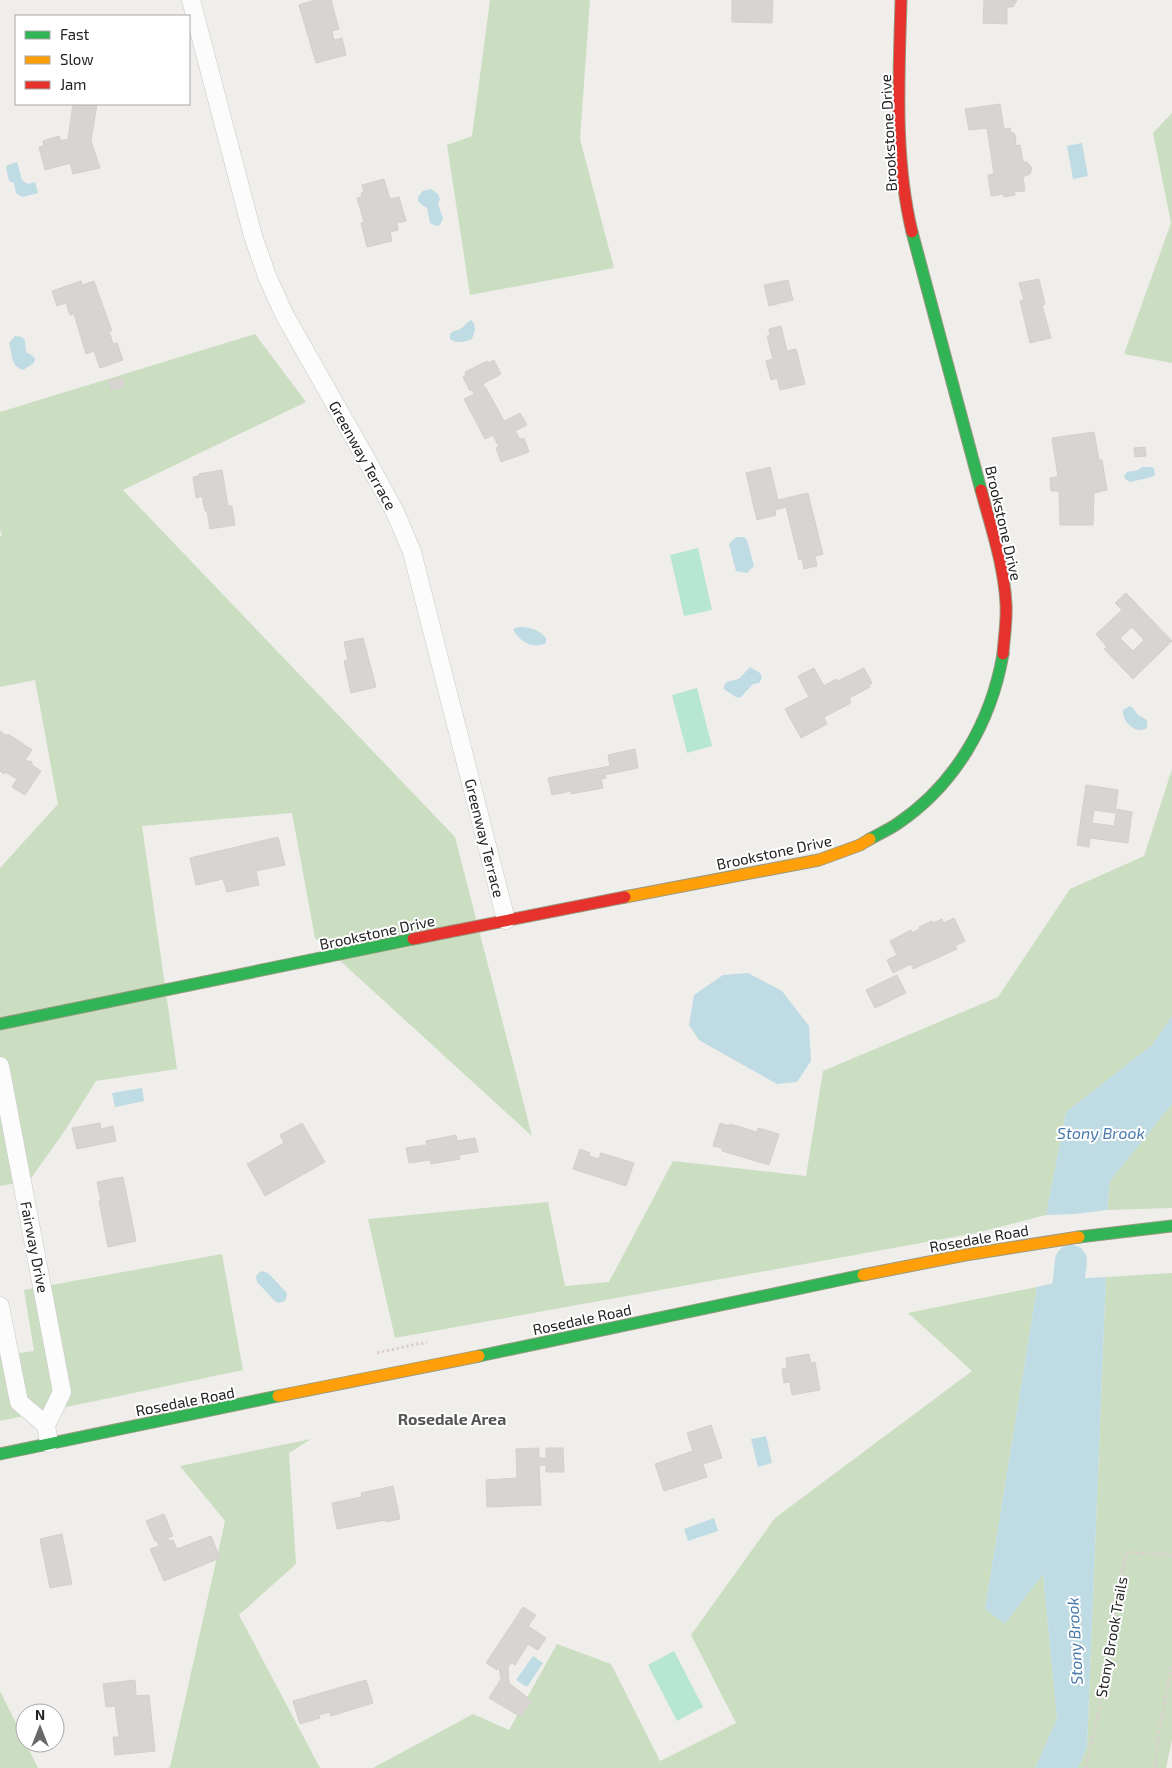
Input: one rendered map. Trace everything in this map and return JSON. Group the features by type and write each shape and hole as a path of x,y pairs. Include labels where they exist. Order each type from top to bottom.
{"street":[{"name":"Greenway Terrace","path":"191,0 253,236 267,276 284,314 395,512 412,552 506,920"},
{"name":"Brookstone Drive","path":"0,1024 506,920 819,860 879,836 912,814 937,791 957,768 976,739 990,708 1000,679 1005,645 1006,610 1004,580 907,208 901,157 899,106 901,0"},
{"name":"Fairway Drive","path":"0,1066 62,1392 46,1425"},
{"name":"Rosedale Road","path":"0,1454 902,1267 1029,1244 1172,1226"},
{"path":"0,1306 20,1402 46,1425 49,1443"}],"path":[{"name":"Stony Brook Trails","path":"1086,1768 1100,1704 1126,1552 1172,1555"},
{"path":"1155,1768 1158,1737 1172,1664"}],"green space":[{"path":"490,0 590,0 580,139 614,268 470,295 447,145 472,136"},
{"path":"1172,113 1172,363 1124,354 1171,223 1153,133"},
{"path":"255,334 306,402 123,490 455,837 532,1136 315,938 292,813 142,826 177,1069 96,1081 66,1129 29,1181 0,1186 0,868 58,804 35,680 0,687 0,536 2,535 0,530 0,412"},
{"path":"698,548 712,610 684,616 670,555"},
{"path":"697,688 712,746 687,753 672,695"},
{"path":"1172,769 1172,1016 1152,1045 1066,1112 1046,1215 976,1233 395,1338 368,1219 548,1202 565,1286 609,1282 673,1161 806,1176 823,1071 998,997 1070,889 1144,856"},
{"path":"1172,1104 1172,1208 1107,1210 1110,1181"},
{"path":"222,1254 243,1370 0,1421 0,1356 34,1351 24,1290"},
{"path":"1172,1273 1172,1740 1166,1768 1078,1768 1087,1747 1106,1277"},
{"path":"1037,1287 985,1609 1043,1573 1057,1719 1035,1768 373,1768 473,1714 509,1730 557,1644 611,1664 660,1761 736,1723 691,1635 775,1518 972,1371 908,1313"},
{"path":"311,1439 289,1453 296,1564 239,1615 320,1768 167,1768 170,1767 225,1521 180,1466"},
{"path":"674,1651 703,1707 677,1721 648,1665"},
{"path":"0,1691 15,1721 15,1753 31,1753 38,1768 0,1768"}],"water":[{"path":"1082,143 1088,176 1073,179 1067,146"},
{"path":"17,162 22,180 28,184 35,182 38,193 22,197 16,193 14,183 9,181 6,167"},
{"path":"431,189 438,194 440,199 438,204 443,218 440,225 436,226 430,223 427,208 418,199 423,191"},
{"path":"471,320 474,323 475,330 472,339 455,342 450,339 451,333 462,328"},
{"path":"15,336 22,337 25,340 26,352 35,359 34,363 23,370 14,362 9,343"},
{"path":"1142,467 1154,468 1155,475 1130,482 1125,479 1124,476 1127,472 1138,470"},
{"path":"736,537 744,537 747,540 754,566 747,573 736,571 729,544"},
{"path":"518,627 537,631 546,638 546,643 531,645 523,641 513,629"},
{"path":"750,667 760,673 762,678 759,683 753,684 740,698 724,689 726,682 739,679"},
{"path":"1130,706 1138,715 1147,720 1147,728 1143,730 1134,729 1127,723 1123,710"},
{"path":"748,973 782,991 809,1026 811,1061 797,1082 777,1084 699,1040 689,1025 694,995 723,975"},
{"name":"Stony Brook","path":"1172,1016 1172,1104 1110,1181 1107,1210 1046,1215 1066,1112 1152,1045"},
{"path":"142,1088 144,1101 115,1107 112,1093"},
{"path":"261,1271 268,1273 286,1292 285,1301 278,1303 275,1301 257,1282 256,1276"},
{"path":"1106,1277 1087,1747 1078,1768 1035,1768 1057,1719 1043,1574 1005,1624 985,1609 1037,1287 1072,1279"},
{"path":"766,1436 772,1463 758,1467 751,1439"},
{"path":"714,1518 718,1531 688,1541 684,1529"},
{"path":"533,1656 543,1663 527,1687 516,1680"}],"building":[{"path":"315,0 331,0 339,29 332,31 334,40 342,38 346,55 316,63 299,5"},
{"path":"732,0 773,0 772,23 732,22"},
{"path":"984,0 1017,0 1013,7 1007,7 1007,24 983,23"},
{"path":"1000,104 1004,129 1010,128 1011,132 1015,134 1016,143 1013,146 1020,145 1023,162 1027,162 1032,168 1030,174 1023,177 1025,191 1014,192 1015,195 1004,197 1003,194 991,196 988,175 994,174 987,128 969,130 965,109"},
{"path":"73,105 97,105 91,141 100,168 73,174 70,163 45,170 39,147 44,146 43,141 59,136 61,141 68,139"},
{"path":"384,179 390,199 399,197 406,221 397,223 398,230 390,232 392,241 367,247 361,223 364,222 357,198 362,197 361,193 364,192 362,185"},
{"path":"1039,279 1045,304 1042,305 1051,338 1030,343 1020,301 1024,300 1019,283"},
{"path":"788,280 793,300 769,306 764,285"},
{"path":"81,281 82,285 94,281 112,331 109,331 113,344 117,343 123,360 100,368 94,351 86,354 74,314 70,315 66,303 57,306 52,291"},
{"path":"781,326 787,351 796,349 805,384 780,390 777,378 771,380 766,361 773,359 767,336 770,335 769,329"},
{"path":"494,360 501,374 483,384 504,421 520,413 527,425 515,431 520,439 524,438 529,452 501,462 496,448 499,447 493,435 485,439 464,399 474,394 472,390 470,391 463,377 466,375 465,372 487,361 488,363"},
{"path":"122,378 124,387 111,390 109,381"},
{"path":"1094,432 1099,460 1102,460 1107,490 1094,493 1093,525 1060,525 1059,491 1051,491 1050,478 1058,477 1052,438"},
{"path":"1145,447 1146,456 1135,457 1134,448"},
{"path":"770,467 778,500 808,493 823,554 815,556 817,566 804,569 802,559 799,560 786,507 775,510 776,515 757,520 746,473"},
{"path":"222,470 228,506 232,506 235,525 210,529 202,496 196,498 193,477 199,476 199,474"},
{"path":"1126,593 1172,641 1133,679 1104,649 1107,647 1096,634 1122,610 1115,603","holes":["1132,627 1144,640 1133,651 1120,638"]},
{"path":"363,638 376,687 351,693 344,661 348,660 344,642"},
{"path":"814,668 825,688 825,685 837,679 838,681 864,668 872,683 869,685 870,687 849,698 851,703 824,717 827,724 801,738 785,709 809,697 798,676"},
{"path":"0,731 7,736 8,734 32,750 25,760 32,762 32,765 41,771 25,795 12,787 17,779 0,771"},
{"path":"635,749 638,768 605,775 606,778 601,779 603,788 571,794 571,791 552,795 548,778 610,766 608,755"},
{"path":"1086,785 1118,790 1115,813 1094,810 1092,823 1114,826 1117,809 1132,812 1128,843 1090,838 1089,847 1077,845"},
{"path":"278,837 285,865 256,871 259,885 227,892 223,879 196,885 190,858"},
{"path":"954,918 965,941 955,946 957,949 913,969 911,964 893,973 887,960 897,955 890,941 911,930 912,933 920,929 919,927 932,921 933,923 942,919 944,923"},
{"path":"897,975 906,993 875,1008 866,990"},
{"path":"100,1123 101,1129 113,1126 116,1141 77,1149 72,1128"},
{"path":"302,1123 325,1162 265,1196 247,1164 284,1143 280,1135"},
{"path":"720,1123 757,1132 758,1128 779,1134 769,1165 722,1151 722,1148 713,1146"},
{"path":"456,1135 457,1141 475,1138 478,1152 459,1155 460,1159 431,1164 430,1160 409,1163 406,1148 427,1145 426,1141"},
{"path":"580,1149 590,1153 589,1156 599,1159 601,1153 634,1163 626,1186 573,1169"},
{"path":"123,1177 136,1241 108,1247 97,1182"},
{"path":"809,1354 811,1363 815,1362 820,1390 792,1395 790,1382 784,1383 782,1369 787,1368 786,1358"},
{"path":"711,1425 722,1458 703,1464 707,1477 664,1491 655,1464 693,1451 687,1433"},
{"path":"539,1448 539,1458 546,1458 546,1448 563,1448 564,1472 546,1472 546,1465 539,1465 541,1505 487,1507 486,1480 517,1478 516,1449"},
{"path":"393,1486 400,1519 337,1529 332,1503 362,1497 361,1493"},
{"path":"164,1514 173,1536 168,1538 169,1541 173,1540 177,1549 211,1536 220,1558 164,1581 150,1549 159,1546 146,1521"},
{"path":"62,1534 72,1584 50,1588 40,1539"},
{"path":"523,1607 536,1615 528,1626 546,1638 538,1650 528,1644 515,1665 511,1662 508,1668 509,1683 532,1701 521,1717 489,1698 501,1679 499,1667 497,1670 486,1663"},
{"path":"135,1680 136,1696 149,1695 155,1751 115,1755 113,1737 119,1737 115,1706 106,1707 103,1684"},
{"path":"366,1680 373,1703 331,1716 329,1712 319,1715 320,1718 300,1724 293,1701"}],"waterway":[{"name":"Stony Brook","path":"1064,1323 1071,1261"}],"traffic: fast":[{"path":"912,232 981,490"},
{"path":"870,839 897,824 918,808 953,771 967,750 990,704 1003,654"},
{"path":"0,1024 413,939"},
{"path":"1079,1237 1172,1226"},
{"path":"479,1356 863,1275"},
{"path":"0,1454 278,1396"}],"traffic: slow":[{"path":"625,897 819,860 860,845 870,839"},
{"path":"863,1275 965,1255 1079,1237"},
{"path":"278,1396 479,1356"}],"traffic: jam":[{"path":"901,0 900,146 906,204 912,232"},
{"path":"981,490 1005,589 1006,617 1003,654"},
{"path":"413,939 625,897"}],"district":[{"name":"Rosedale Area","path":"452,1418"}]}
